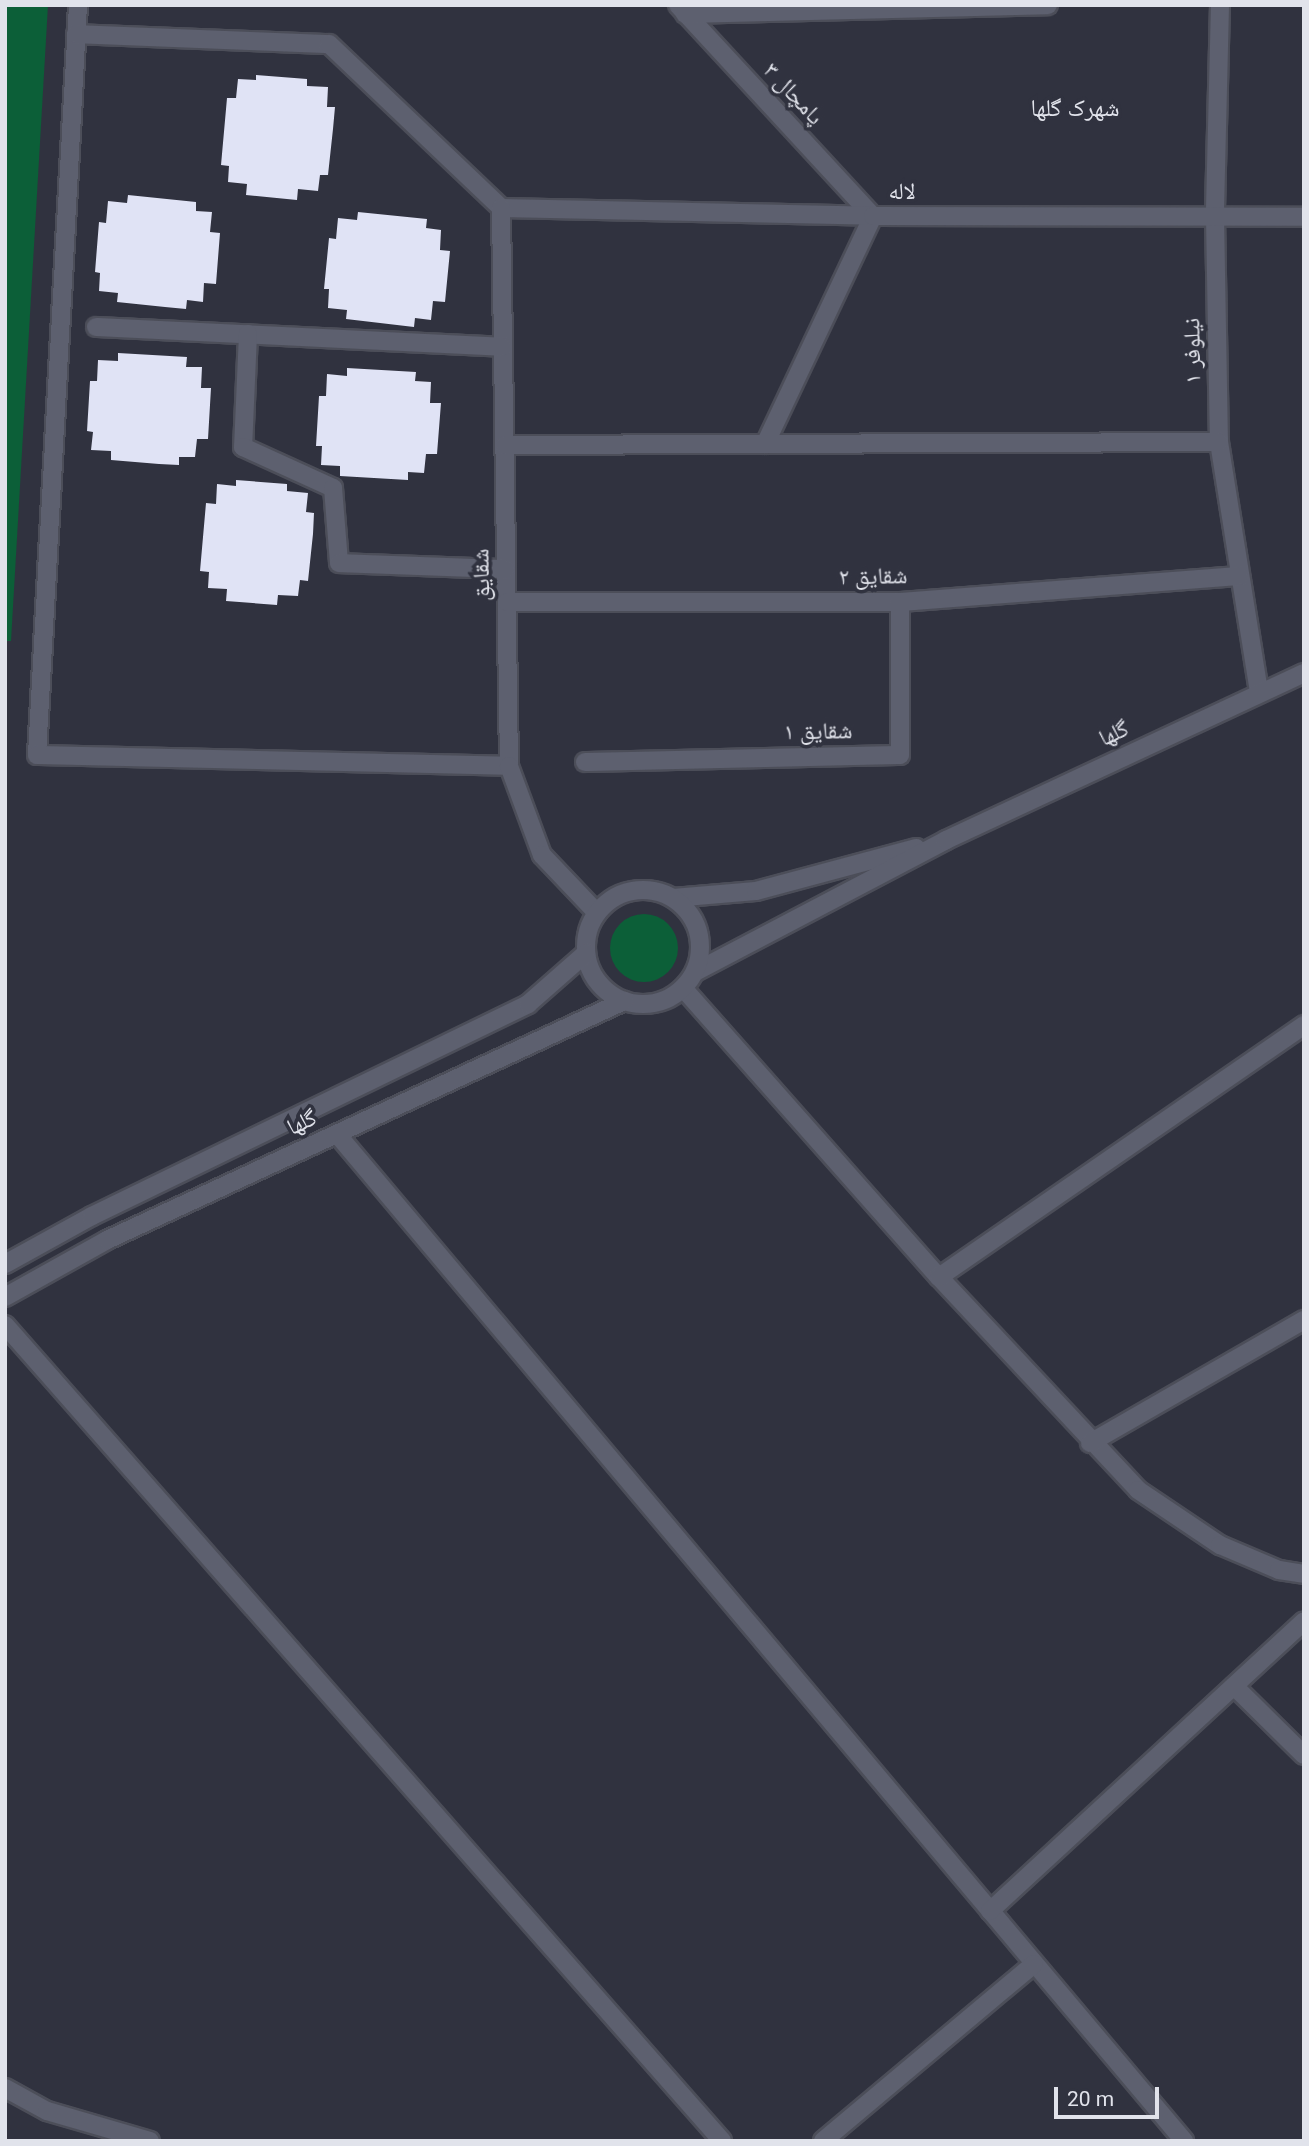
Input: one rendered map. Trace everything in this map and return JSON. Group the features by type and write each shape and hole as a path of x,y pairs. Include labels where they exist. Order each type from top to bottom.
{"street":[{"path":"78,5 37,755 509,766"},
{"path":"681,9 1048,5"},
{"name":"نیلوفر ۱","path":"1220,5 1215,216 1219,442 1259,692"},
{"name":"پامچال ۳","path":"681,9 873,216"},
{"path":"76,34 329,44 501,208"},
{"name":"لاله","path":"501,208 873,216 1304,217"},
{"name":"شقایق","path":"501,208 509,766 542,855 597,913"},
{"path":"765,444 873,216"},
{"path":"96,327 503,347"},
{"path":"248,334 243,447 333,488 339,563 506,569"},
{"path":"505,445 1219,442"},
{"name":"شقایق ۲","path":"507,602 900,602 1239,576"},
{"name":"شقایق ۱","path":"585,762 900,755 900,602"},
{"name":"گلها","path":"695,972 946,840 1304,673"},
{"name":"گلها","path":"673,898 756,891 946,840"},
{"path":"653,890 673,898 689,912 698,930 701,951 695,972 683,988 665,1000 644,1004 624,1000 599,981 586,953 588,932 597,913 612,898 632,891 653,890"},
{"name":"گلها","path":"5,1264 92,1216 528,1004 586,953"},
{"path":"683,988 939,1277 1090,1443 1138,1490 1220,1545 1279,1570 1304,1574"},
{"name":"گلها","path":"5,1297 107,1240 624,1000"},
{"path":"939,1277 1304,1025"},
{"path":"337,1134 1184,2141"},
{"path":"1090,1443 1304,1320"},
{"path":"5,1325 722,2141"},
{"path":"990,1911 1304,1621"},
{"path":"1234,1686 1304,1755"},
{"path":"823,2141 1034,1964"},
{"path":"5,2088 47,2111 150,2141"}],"green space":[{"path":"5,5 48,5 11,641 5,641"},
{"path":"644,914 657,917 668,924 675,935 678,948 675,961 668,972 657,979 644,982 631,979 620,972 613,961 610,948 613,935 620,924 631,917"}],"building":[{"path":"256,75 307,79 307,86 328,87 327,107 335,107 328,175 320,175 318,191 298,189 297,200 246,195 247,184 228,182 229,166 221,165 227,98 236,98 238,79 256,80"},
{"path":"128,195 196,202 196,211 212,212 210,232 220,233 216,284 204,283 203,302 187,300 186,309 117,302 118,293 99,291 100,273 95,272 99,222 106,223 108,201 127,203"},
{"path":"358,212 427,219 426,228 441,230 440,250 450,251 445,302 433,301 431,320 415,318 414,327 346,319 347,310 328,308 329,289 324,289 329,238 336,239 338,218 357,220"},
{"path":"118,353 187,357 186,367 202,367 201,388 211,388 208,439 197,439 195,457 179,457 179,465 159,464 111,460 111,451 91,450 93,432 87,431 90,381 97,381 98,360 118,361"},
{"path":"347,368 416,372 415,381 431,382 430,403 441,403 437,454 426,454 424,473 408,472 408,480 340,476 340,466 321,465 322,446 316,446 319,396 326,396 327,374 347,376"},
{"path":"236,480 287,484 287,491 308,493 306,512 314,513 308,581 300,580 298,596 278,595 277,605 226,601 227,589 208,588 209,572 200,571 206,503 216,504 217,484 236,486"}],"district":[{"name":"شهرک گلها","path":"1075,109"}]}
